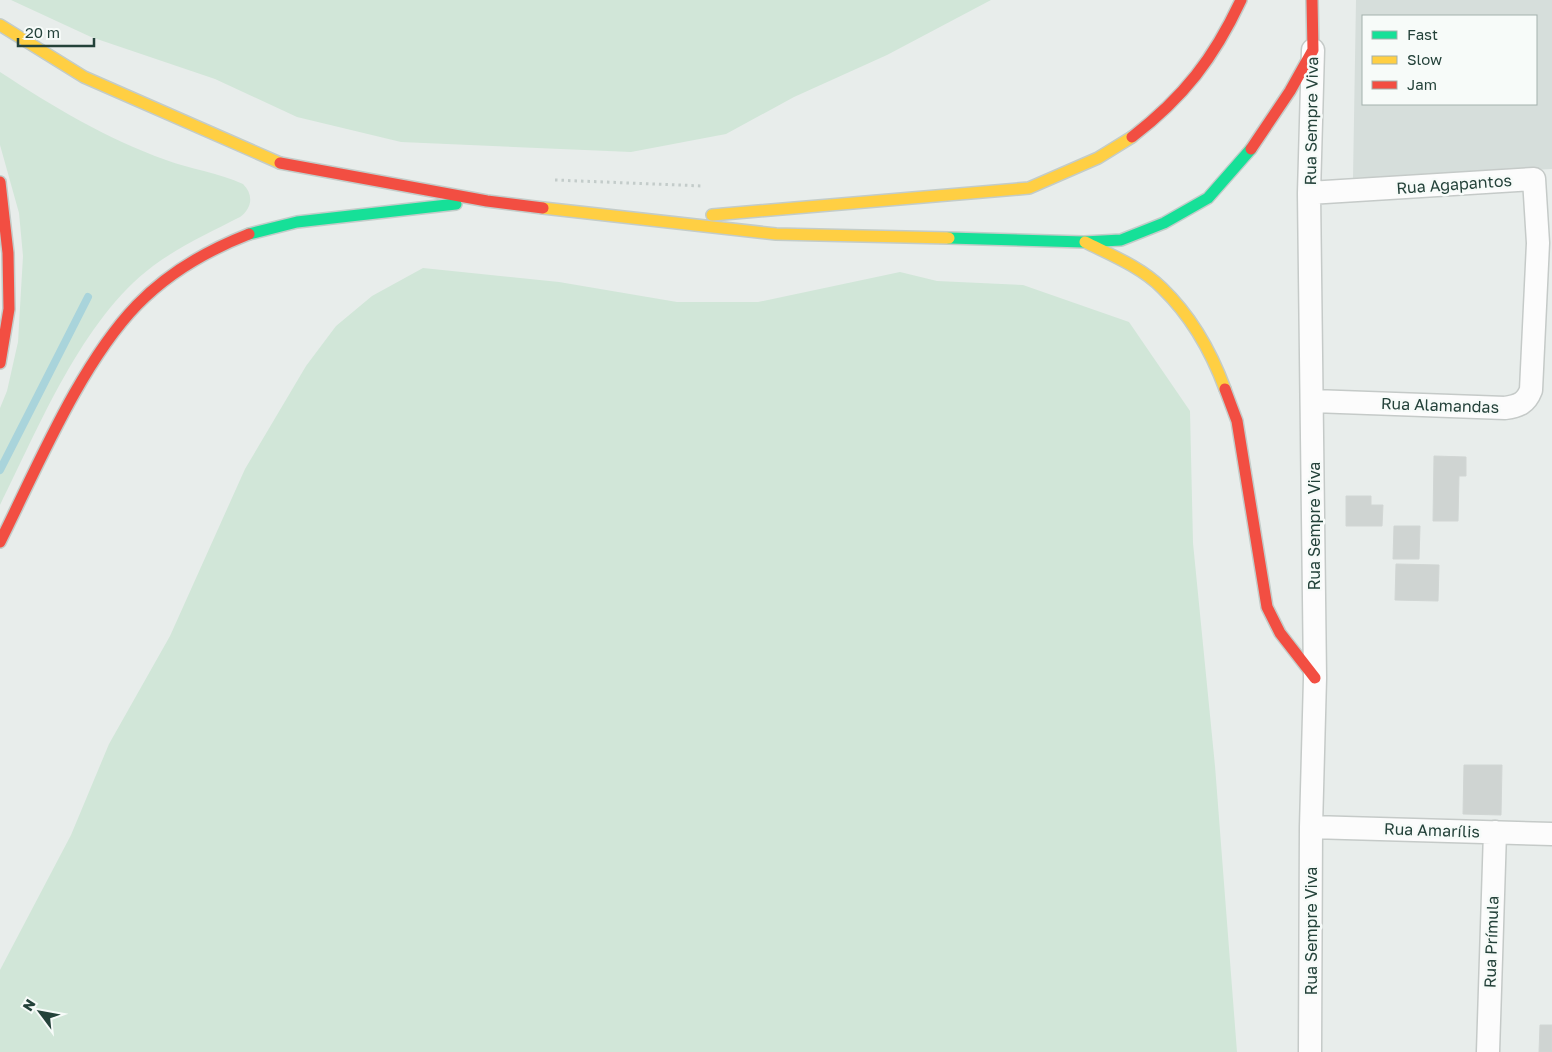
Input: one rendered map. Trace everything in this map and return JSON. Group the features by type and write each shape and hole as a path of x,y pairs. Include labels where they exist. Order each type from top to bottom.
{"main road":[{"path":"661,222 705,215 1029,188 1062,177 1094,162 1124,144 1177,99 1200,72 1219,44 1241,0"},
{"name":"Rua Sempre Viva","path":"1312,0 1313,50"},
{"path":"0,24 84,77 233,144 288,166 487,201 776,234 1084,242 1121,240 1164,224 1208,198 1246,157 1290,91 1313,50"},
{"path":"0,182 8,253 9,309 0,363"},
{"path":"0,542 92,366 124,320 155,288 185,266 222,245 262,230 300,221 487,201"},
{"path":"1084,242 1131,266 1161,288 1197,329 1220,375 1237,421 1267,607 1280,633 1315,678"}],"street":[{"name":"Rua Sempre Viva","path":"1310,1052 1311,827 1315,678 1310,193 1313,50"},
{"name":"Rua Agapantos","path":"1310,193 1534,179 1538,243"},
{"name":"Rua Alamandas","path":"1313,401 1505,408 1518,406 1527,400 1531,390 1538,243"},
{"name":"Rua Amarílis","path":"1311,827 1552,834"},
{"name":"Rua Prímula","path":"1488,1052 1495,832"}],"shaded area":[{"path":"1356,0 1552,0 1552,169 1353,178"}],"green space":[{"path":"11,0 991,0 887,55 794,97 726,134 631,152 401,142 297,117 215,79 91,37"},
{"path":"0,72 60,109 122,142 166,160 243,184 247,188 250,201 247,210 240,217 185,246 153,266 128,288 105,315 64,376 0,505 0,408 7,391 18,342 23,256 19,213 0,145"},
{"path":"423,268 559,282 677,302 758,302 900,272 937,281 1023,285 1129,322 1190,411 1193,543 1215,766 1237,1052 0,1052 0,970 71,835 109,744 170,636 245,469 306,366 336,326 372,296"}],"building":[{"path":"1434,456 1466,457 1466,476 1459,476 1458,521 1433,521"},
{"path":"1346,496 1371,496 1371,505 1383,505 1382,526 1346,526"},
{"path":"1394,526 1420,526 1419,559 1393,559"},
{"path":"1396,564 1439,565 1438,601 1395,600"},
{"path":"1464,765 1502,765 1501,815 1463,814"},
{"path":"1540,1025 1552,1025 1552,1052 1539,1052"}],"waterway":[{"path":"0,470 88,297"}],"traffic: fast":[{"path":"949,238 1084,242 1121,240 1164,223 1208,198 1251,149"},
{"path":"249,234 297,222 456,204"}],"traffic: slow":[{"path":"0,25 84,77 280,163"},
{"path":"712,215 1029,188 1098,158 1132,137"},
{"path":"543,208 776,234 949,238"},
{"path":"1085,242 1125,262 1145,274 1162,288 1191,322 1207,348 1225,389"}],"traffic: jam":[{"path":"1132,137 1167,107 1196,75 1220,40 1241,0"},
{"path":"1251,149 1290,91 1313,50 1312,0"},
{"path":"280,163 487,201 543,208"},
{"path":"0,182 8,253 9,309 0,363"},
{"path":"0,542 78,386 116,329 149,293 175,273 219,247 249,234"},
{"path":"1225,389 1237,421 1267,607 1280,633 1315,678"}]}
